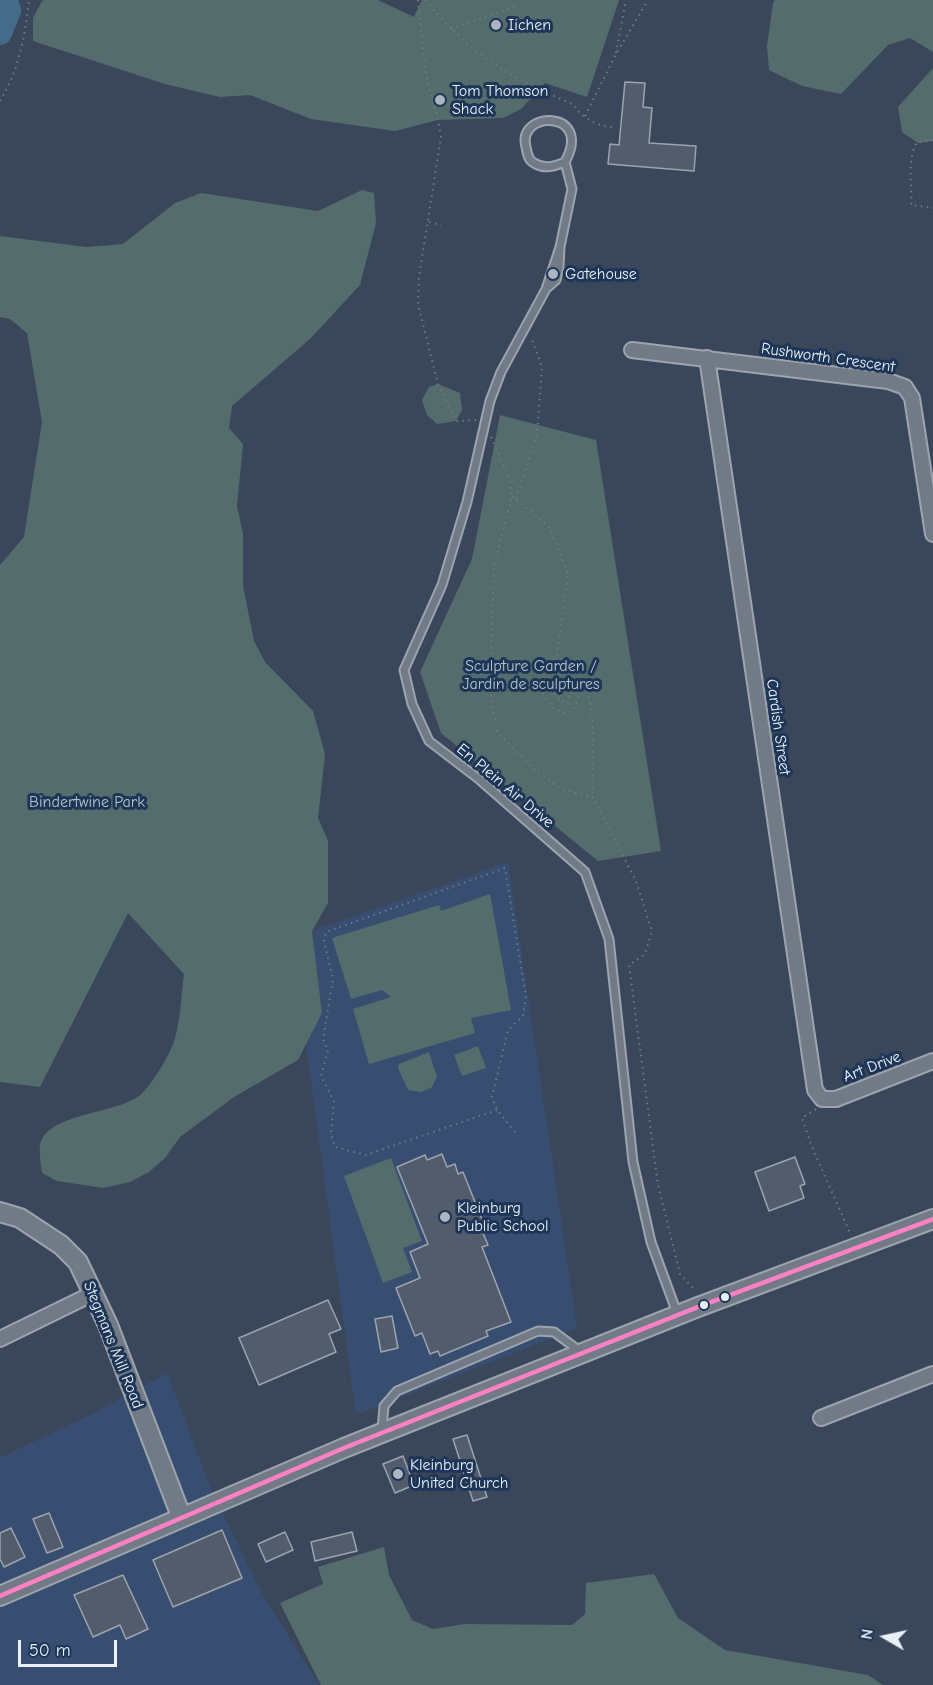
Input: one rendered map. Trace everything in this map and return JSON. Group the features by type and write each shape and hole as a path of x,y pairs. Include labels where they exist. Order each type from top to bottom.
{"street":[{"name":"Rushworth Crescent","path":"632,350 888,381 905,387 912,398 933,534"},
{"name":"Cardish Street","path":"707,358 815,1090 822,1099"},
{"name":"Art Drive","path":"822,1099 836,1099 933,1061"},
{"name":"Stegmans Mill Road","path":"0,1212 21,1218 61,1245 78,1262 94,1293 181,1516"},
{"path":"0,1596 181,1516 382,1433 678,1315 933,1219"},
{"path":"0,1339 94,1293"},
{"path":"821,1418 933,1374"}],"lane":[{"path":"544,119 559,121 571,132 573,148 565,162 550,168 534,164 528,157 524,142 530,127 544,119"},
{"name":"En Plein Air Drive","path":"565,162 572,189 560,247 546,289 501,372 484,423 467,502 442,585 405,670 412,704 429,741 480,780 585,872 609,939 633,1162 651,1242 678,1315"},
{"path":"382,1433 384,1406 397,1391 538,1331 554,1332 583,1353"}],"path":[{"path":"0,101 16,70 25,33 29,0"},
{"path":"418,0 425,70 438,115 441,137 419,277 418,304 438,384 456,421 477,420 484,423 509,477 512,496 494,566 490,690 497,732 535,770 561,789 593,797"},
{"path":"425,0 451,29 478,53 522,82 573,104 599,125 613,127"},
{"path":"615,56 626,0"},
{"path":"585,116 615,56 648,0"},
{"path":"451,29 519,5"},
{"path":"933,140 917,142 912,152 910,165 911,205 933,208"},
{"path":"429,222 441,225"},
{"path":"516,500 537,433 542,367 527,326"},
{"path":"512,496 549,526 568,574 556,661 543,687 543,694 550,706 563,713 571,712 578,700 578,693 564,687 559,701"},
{"path":"572,690 567,704 559,701 554,694 554,687 562,679 579,682 585,688 591,718 593,797 636,880 652,931 645,954 629,965 658,1185 680,1274 693,1288"},
{"path":"497,1110 366,1155 335,1147 331,1134 334,1101 321,1076 328,1050 323,1039 333,979 324,941 326,932 506,868 526,997 524,1016 508,1029 492,1097 497,1110 516,1132"},
{"path":"822,1099 814,1112 802,1118 812,1147 857,1248"}],"shaded area":[{"name":"Kleinburg Public School","path":"508,862 577,1328 356,1415 306,1043 322,1013 312,931"},
{"path":"167,1373 210,1487 260,1590 319,1685 0,1685 0,1458 94,1413"}],"green space":[{"path":"378,0 414,17 422,0 619,0 587,97 545,83 521,109 503,118 438,120 395,131 311,119 250,95 220,97 165,84 33,41 33,18 42,1"},
{"path":"775,0 933,0 933,52 910,38 888,45 841,94 802,86 769,70 767,46"},
{"path":"933,68 933,141 918,143 902,132 898,107"},
{"name":"Bindertwine Park","path":"362,190 374,193 376,223 360,285 310,339 232,406 229,428 243,444 237,506 243,534 243,586 254,641 265,662 313,711 325,754 318,818 328,841 328,903 312,931 322,1013 298,1060 234,1097 180,1137 165,1158 149,1172 130,1182 103,1188 57,1181 42,1173 41,1141 58,1125 71,1119 115,1107 144,1092 160,1069 173,1044 179,1023 184,974 128,913 40,1087 0,1082 0,565 24,537 42,422 27,333 10,319 0,317 0,236 86,247 123,244 175,203 201,193 318,211"},
{"path":"438,384 460,393 462,410 456,421 437,424 427,415 422,400 429,387"},
{"name":"Sculpture Garden / Jardin de sculptures","path":"500,415 596,440 661,851 598,861 441,733 420,672 472,559"},
{"path":"490,894 511,1010 471,1018 475,1033 369,1064 353,1009 391,997 382,990 351,999 332,938 439,905 441,911"},
{"path":"478,1046 486,1068 462,1076 454,1055"},
{"path":"429,1052 437,1077 431,1088 421,1092 408,1090 398,1068 399,1064"},
{"path":"391,1158 422,1241 403,1248 412,1272 383,1283 344,1176"},
{"path":"384,1547 389,1575 412,1620 433,1629 465,1624 572,1625 585,1614 586,1583 654,1574 678,1618 725,1650 868,1675 883,1685 321,1685 280,1603 323,1584 318,1567"}],"building":[{"path":"625,82 645,83 643,107 652,108 649,143 696,146 694,171 608,164 610,144 619,145"},
{"path":"442,1154 447,1167 455,1164 458,1174 463,1172 487,1232 483,1233 488,1245 482,1247 511,1322 486,1331 488,1336 440,1356 438,1351 430,1354 422,1333 415,1336 396,1288 420,1278 410,1252 428,1244 397,1167 425,1155 427,1160"},
{"path":"795,1157 805,1184 800,1186 804,1198 769,1211 755,1172"},
{"path":"328,1300 341,1329 329,1334 336,1352 259,1385 239,1338"},
{"path":"392,1316 398,1348 381,1352 375,1319"},
{"path":"467,1435 487,1497 473,1501 453,1439"},
{"name":"Kleinburg United Church","path":"403,1456 414,1485 395,1493 383,1464"},
{"path":"49,1513 63,1547 47,1553 33,1519"},
{"path":"11,1528 25,1557 4,1567 0,1559 0,1533"},
{"path":"222,1530 242,1578 173,1607 153,1560"},
{"path":"285,1532 293,1550 266,1562 258,1544"},
{"path":"352,1532 357,1551 315,1561 311,1542"},
{"path":"123,1575 148,1629 126,1639 120,1625 93,1637 74,1595"}],"waterway":[{"path":"0,33 9,11 6,0"}],"transit line":[{"path":"0,1596 344,1448 698,1307 933,1219"}],"place":[{"name":"Iichen","path":"496,25"},
{"name":"Tom Thomson Shack","path":"440,100"},
{"name":"Gatehouse","path":"553,274"},
{"name":"Kleinburg Public School","path":"445,1217"},
{"name":"Kleinburg United Church","path":"398,1474"}]}
